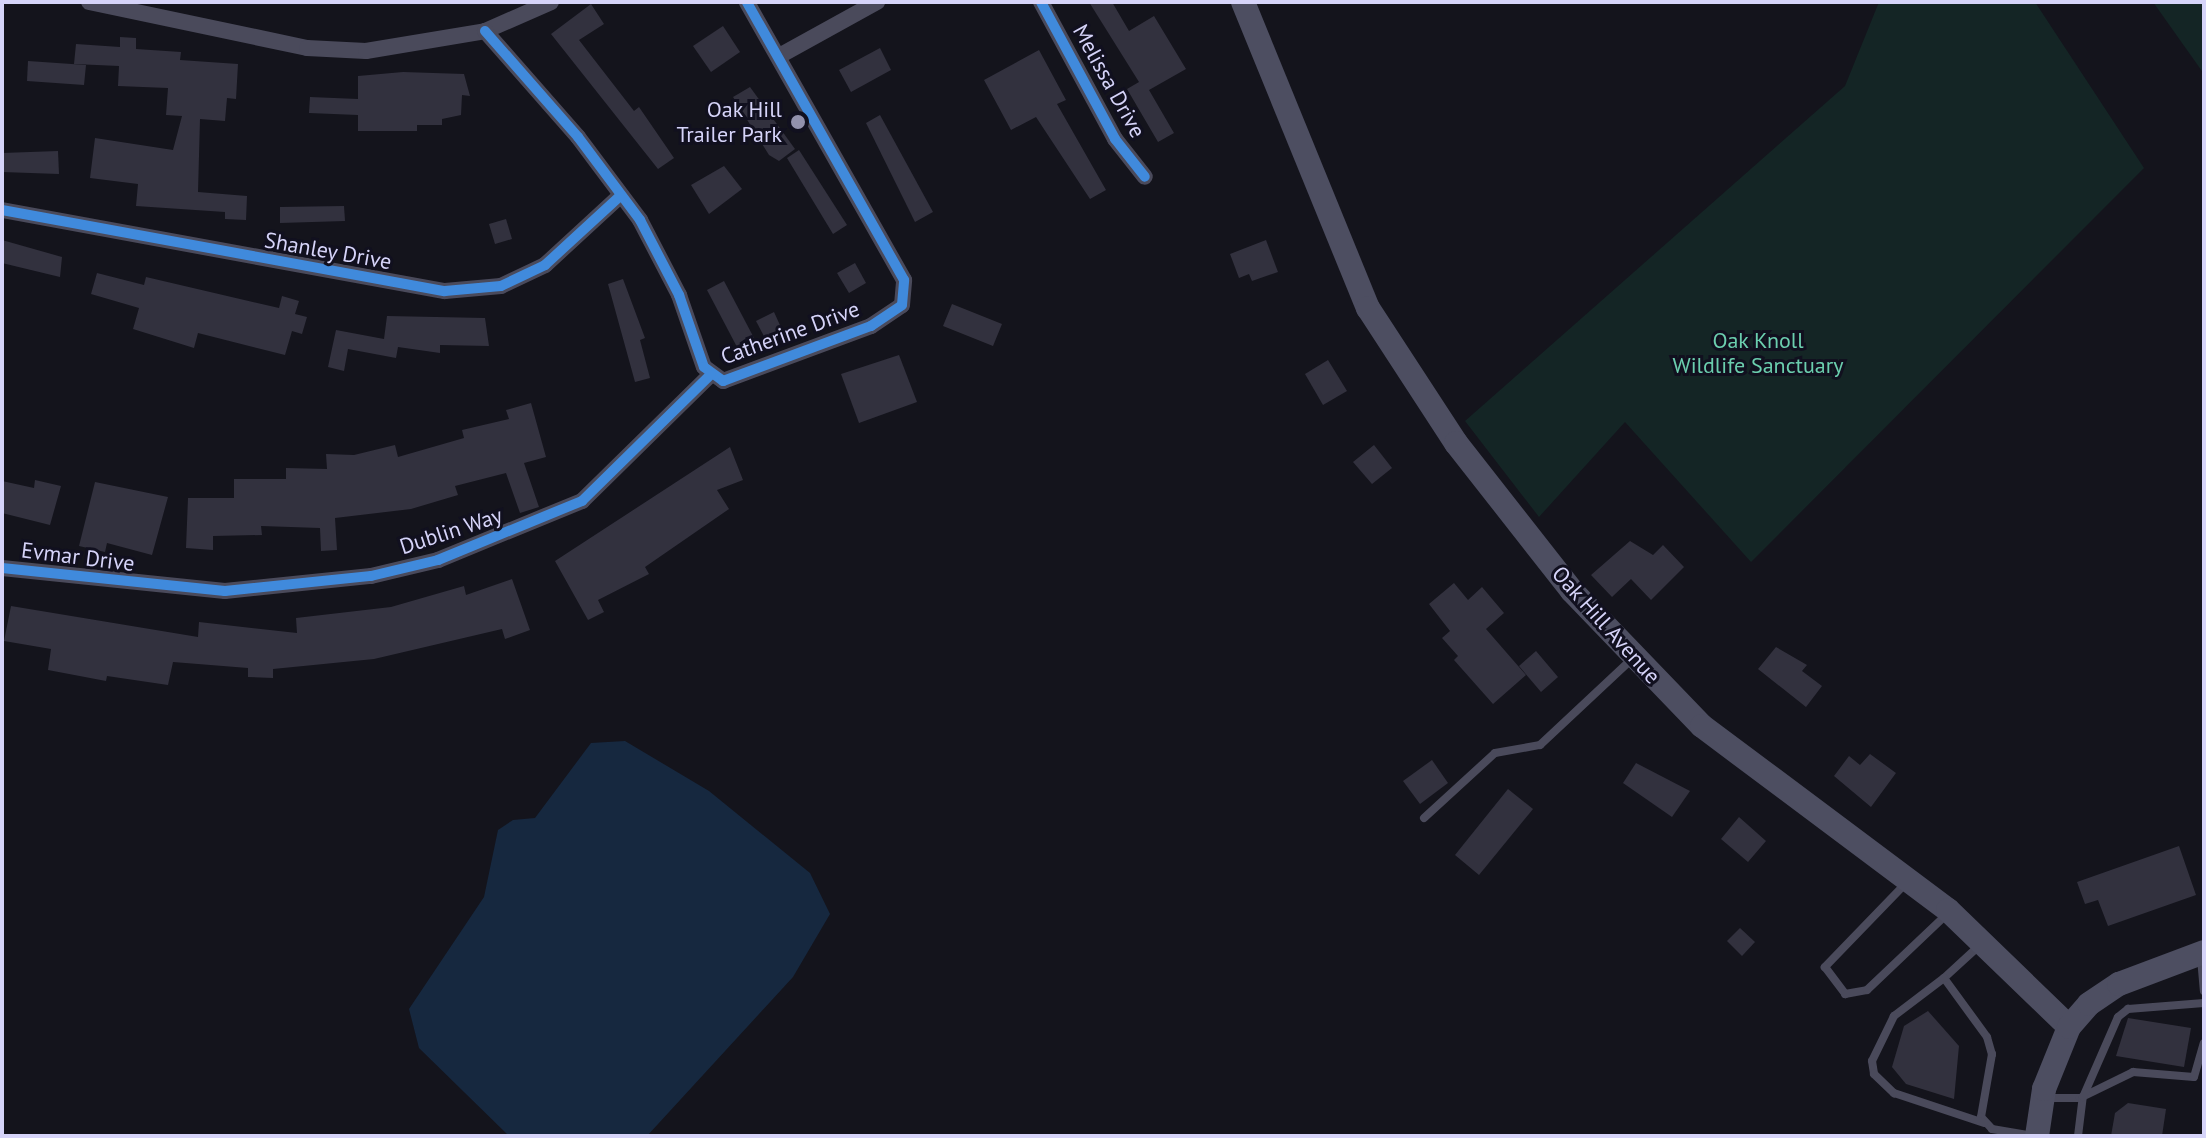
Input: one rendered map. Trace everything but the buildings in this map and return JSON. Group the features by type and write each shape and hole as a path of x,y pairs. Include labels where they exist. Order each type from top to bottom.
{"main road":[{"name":"Oak Hill Avenue","path":"1243,2 1368,308 1456,443 1572,591 1633,657 1747,762 1950,912 2069,1027"},
{"path":"2036,1136 2042,1098 2069,1027 2119,984 2202,953"}],"street":[{"path":"89,2 307,48 366,51 485,31 551,2"},
{"name":"Catherine Drive","path":"485,31 620,196 679,295 710,375 734,380 871,326 902,305 904,280 781,55 747,2"},
{"path":"781,55 877,2"},
{"name":"Melissa Drive","path":"1041,2 1115,139 1145,177"},
{"name":"Shanley Drive","path":"2,210 445,291 501,286 545,265 620,196"},
{"name":"Dublin Way","path":"148,585 292,588 371,576 504,536 604,484 710,375"},
{"name":"Evmar Drive","path":"2,568 148,585"}],"lane":[{"path":"1424,818 1495,753 1540,745 1633,657"},
{"path":"1908,880 1825,967 1845,994 1867,990 1950,912"},
{"path":"1983,942 1944,978 1918,994 1882,1035 1874,1074 1894,1093 2036,1136"},
{"path":"2202,953 2204,991"},
{"path":"1944,978 1987,1037 1992,1054 1985,1123"},
{"path":"2078,1136 2083,1097 2118,1017 2128,1009 2204,1003"},
{"path":"2042,1098 2083,1097 2114,1076 2133,1072 2194,1077 2204,1043"}],"green space":[{"name":"Oak Knoll Wildlife Sanctuary","path":"1879,2 2035,2 2144,168 1751,562 1625,422 1539,517 1465,421 1845,86"},
{"path":"2153,2 2204,2 2204,74"}],"water":[{"path":"625,741 709,791 810,873 830,914 793,977 647,1136 509,1136 419,1048 409,1009 484,897 498,830 513,820 535,818 591,743"}],"cycle path":[{"path":"485,31 578,137 640,220 679,295 704,367 723,381 871,326 902,305 904,280 747,2"},
{"path":"1041,2 1115,139 1145,177"},
{"path":"2,210 445,291 501,286 545,265 620,196"},
{"path":"2,568 225,591 371,576 438,560 582,501 710,375"}],"place":[{"name":"Oak Hill Trailer Park","path":"798,122"}]}
